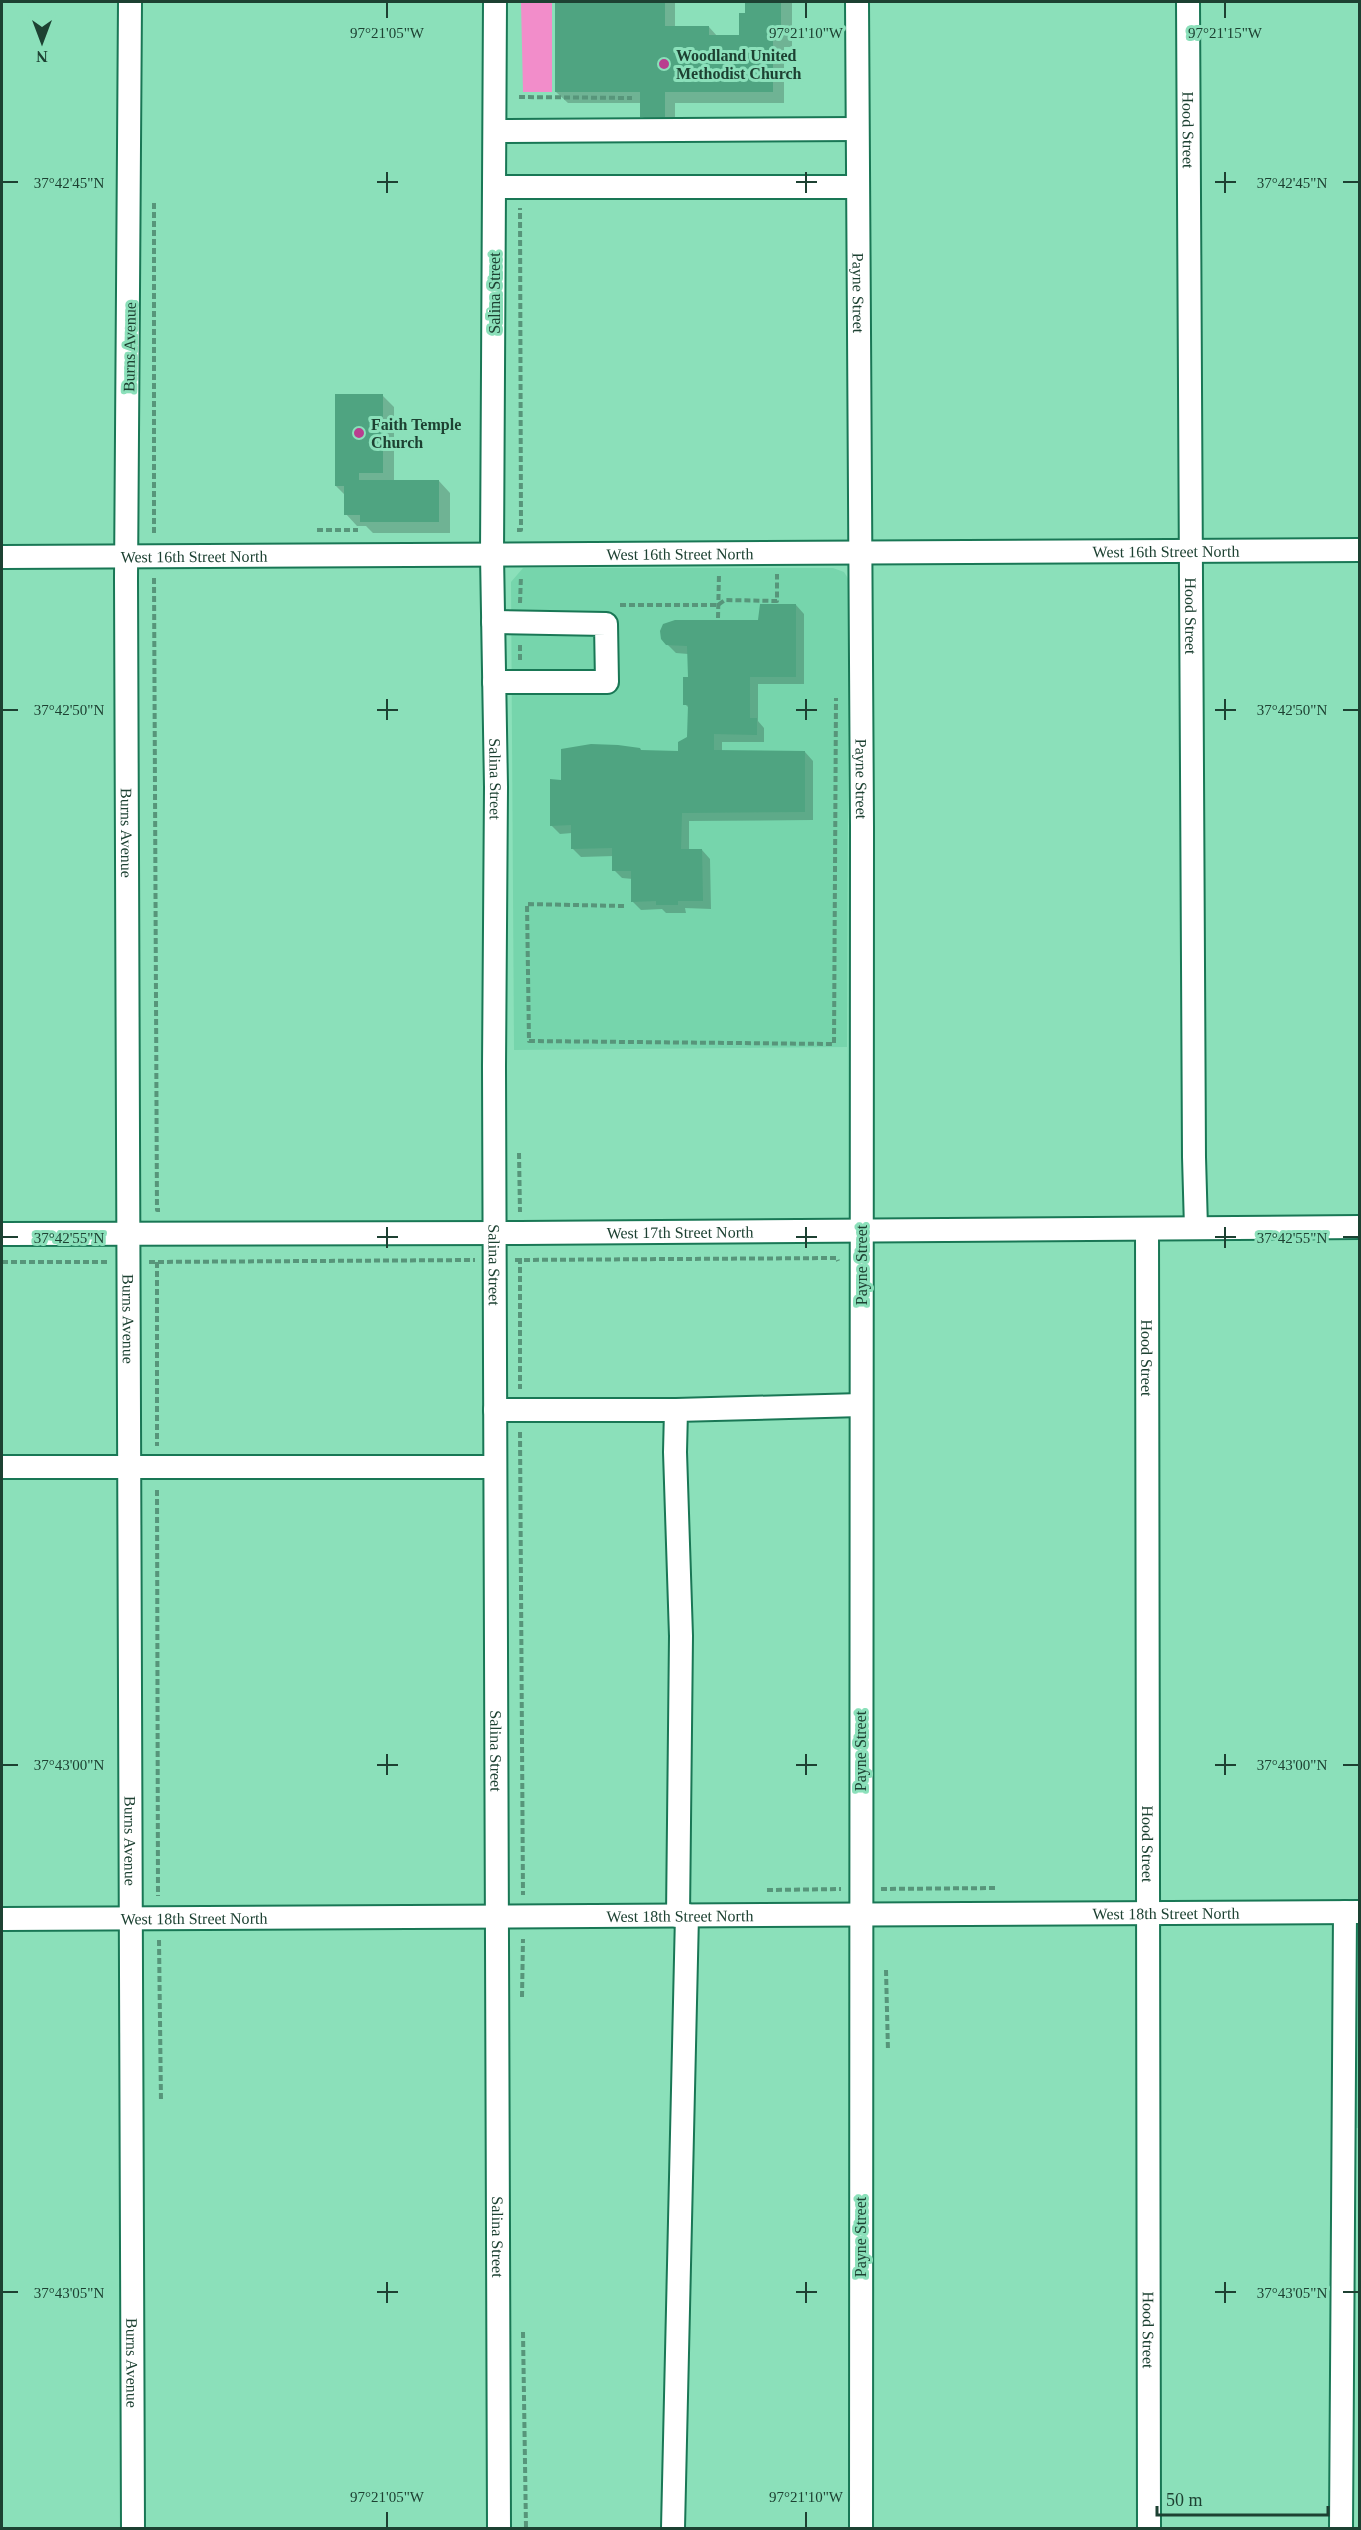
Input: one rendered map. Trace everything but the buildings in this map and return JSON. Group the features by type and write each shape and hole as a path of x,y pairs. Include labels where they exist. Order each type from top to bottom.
{"street":[{"name":"Burns Avenue","path":"130,2 131,191 126,556 133,2529"},
{"name":"Salina Street","path":"495,2 492,555 496,798 494,1233 498,2529"},
{"name":"Payne Street","path":"856,2 860,554 861,2529"},
{"name":"Hood Street","path":"1188,2 1196,1228"},
{"path":"495,131 857,129"},
{"path":"495,187 858,187"},
{"name":"West 16th Street North","path":"2,557 1359,550"},
{"path":"493,622 606,624 607,682 494,682"},
{"name":"West 17th Street North","path":"2,1234 861,1232 1359,1227"},
{"name":"Hood Street","path":"1147,1230 1149,2529"},
{"path":"495,1410 676,1410 861,1405"},
{"path":"673,2529 682,1916 681,1636 675,1452 676,1410"},
{"path":"2,1467 495,1467"},
{"path":"1341,2529 1352,1912"},
{"name":"West 18th Street North","path":"2,1919 1352,1912"}],"path":[{"path":"519,97 632,98"},
{"path":"153,193 161,2101"},
{"path":"317,530 364,530"},
{"path":"718,618 719,568"},
{"path":"620,605 718,605 725,600 777,601 777,568"},
{"path":"520,682 521,576"},
{"path":"624,906 527,904 530,1041 834,1044 836,692"},
{"path":"519,1143 522,2004"},
{"path":"158,1210 169,1210"},
{"path":"494,1211 520,1211"},
{"path":"523,2329 526,2529"}],"shaded area":[{"path":"521,2 552,2 552,92 523,92"},
{"path":"523,568 833,568 844,572 849,580 847,1047 514,1050 511,582"},
{"path":"1344,1930 1359,1930 1359,2128 1345,2128"}],"place":[{"name":"Woodland United Methodist Church","path":"664,64"},
{"name":"Faith Temple Church","path":"359,433"}]}
